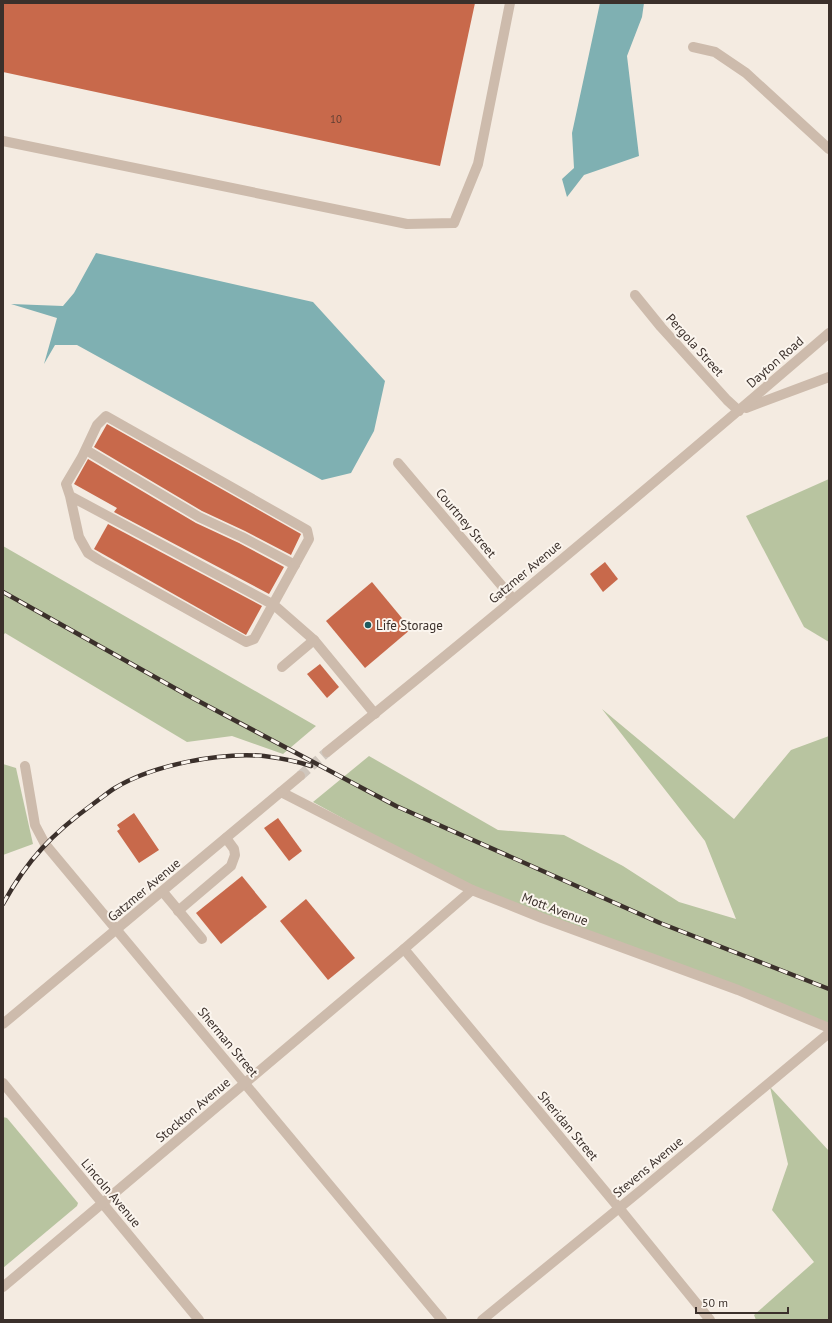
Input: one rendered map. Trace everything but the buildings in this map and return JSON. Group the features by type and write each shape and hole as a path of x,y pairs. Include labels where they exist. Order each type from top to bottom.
{"street":[{"path":"3,141 407,224 454,223 478,164 510,3"},
{"path":"693,47 715,52 746,73 829,149"},
{"name":"Pergola Street","path":"635,295 661,327 727,400 739,411"},
{"name":"Dayton Road","path":"739,411 829,333"},
{"path":"739,411 829,376"},
{"name":"Gatzmer Avenue","path":"328,752 739,411"},
{"path":"106,416 307,530 309,539 254,639 246,642 88,553 79,537 70,496 66,484 86,450 97,425 106,416"},
{"path":"86,450 199,517 242,537 295,565"},
{"name":"Courtney Street","path":"398,463 513,599"},
{"path":"70,496 274,605 314,640 375,714"},
{"path":"282,667 314,640"},
{"name":"Sherman Street","path":"25,766 35,825 45,844 442,1320"},
{"name":"Gatzmer Avenue","path":"3,1024 163,892 300,776"},
{"name":"Mott Avenue","path":"281,792 472,890 542,918 738,990 829,1028"},
{"path":"178,910 231,866 235,855 234,849 226,838"},
{"name":"Stockton Avenue","path":"3,1287 472,890"},
{"path":"163,892 202,939"},
{"name":"Sheridan Street","path":"404,949 710,1320"},
{"name":"Stevens Avenue","path":"482,1320 829,1033"},
{"name":"Lincoln Avenue","path":"3,1083 199,1320"}],"green space":[{"path":"829,479 829,642 804,627 746,516"},
{"path":"3,546 316,726 283,754 232,736 187,742 5,633 3,636"},
{"path":"602,709 734,819 791,750 829,736 829,1030 470,888 313,802 369,756 498,830 564,835 623,866 679,902 736,919 705,841"},
{"path":"3,764 16,768 33,844 3,855"},
{"path":"770,1087 829,1151 829,1320 756,1320 754,1315 814,1262 772,1210 788,1164"},
{"path":"3,1117 7,1118 78,1203 77,1206 3,1268"}],"water":[{"path":"600,3 644,3 642,17 627,56 639,156 584,175 567,197 562,179 574,168 572,133"},
{"path":"96,253 313,302 385,381 374,431 351,473 322,480 77,345 55,345 44,364 57,318 11,304 63,306 74,293"}],"tunnel":[{"path":"300,776 327,752"}],"railway":[{"path":"3,592 187,695 396,806 660,923 829,989"},
{"path":"3,904 31,861 53,837 106,794 131,780 148,773 187,762 228,756 264,756 311,766"}],"place":[{"name":"Life Storage","path":"368,625"}]}
